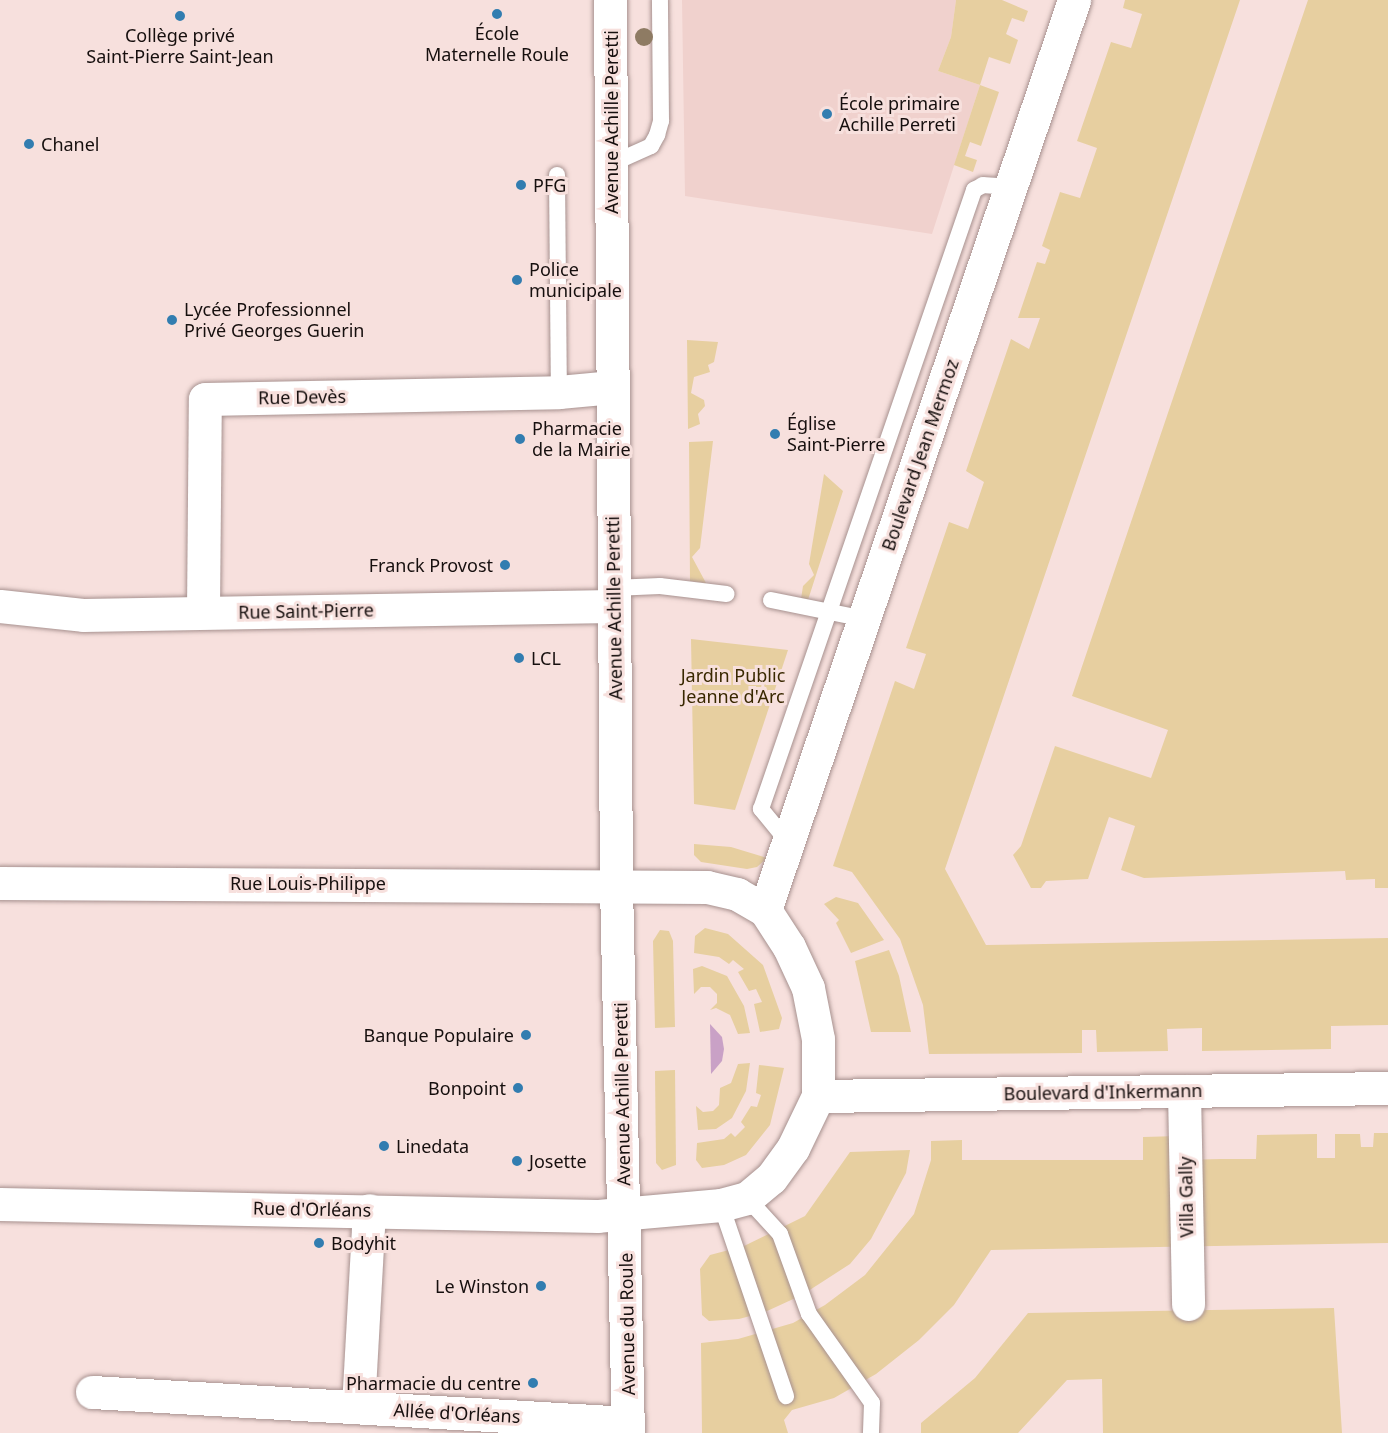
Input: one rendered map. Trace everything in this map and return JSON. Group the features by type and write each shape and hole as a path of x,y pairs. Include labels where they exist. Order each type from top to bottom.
{"street":[{"name":"Avenue Achille Peretti","path":"610,0 616,885 625,1216"},
{"name":"Boulevard Jean Mermoz","path":"765,910 1074,0"},
{"name":"Rue Devès","path":"203,612 205,399 559,392 613,387"},
{"name":"Rue Saint-Pierre","path":"0,606 82,615 613,597"},
{"name":"Rue Louis-Philippe","path":"0,883 707,887 737,894 765,910"},
{"path":"734,1201 771,1178 793,1148 818,1096 818,1039 808,988 789,947 765,910"},
{"name":"Boulevard d'Inkermann","path":"818,1096 1388,1088"},
{"name":"Villa Gally","path":"1184,1091 1188,1304"},
{"name":"Rue d'Orléans","path":"0,1204 625,1216 734,1201"},
{"path":"358,1407 369,1210"},
{"name":"Avenue du Roule","path":"625,1216 628,1428"},
{"name":"Allée d'Orléans","path":"92,1392 358,1407 628,1428"}],"lane":[{"path":"611,164 651,146 661,121 660,0"},
{"path":"557,175 559,392"},
{"path":"788,842 760,809 974,190 983,185 1011,187"},
{"path":"613,597 660,586 727,594"},
{"path":"771,600 864,619"},
{"path":"734,1201 786,1396"},
{"path":"734,1201 780,1234 809,1314 872,1403 871,1433"}],"shaded area":[{"name":"École primaire Achille Perreti","path":"682,0 956,0 951,37 938,71 980,85 932,234 685,196"},
{"path":"710,1024 722,1037 724,1049 722,1061 711,1074"}],"green space":[{"path":"956,0 1002,0 1028,11 1024,22 1012,18 1006,34 1018,40 1010,64 989,57 980,85 938,71 951,37"},
{"path":"1125,0 1240,0 945,869 986,945 1388,938 1388,1025 1331,1026 1331,1049 1202,1051 1202,1028 1167,1029 1168,1051 1097,1052 1096,1030 1082,1030 1082,1053 929,1054 923,1005 900,939 852,872 833,866 895,681 914,689 926,654 906,648 949,522 968,529 984,482 966,471 1011,339 1029,349 1040,318 1018,318 1037,262 1045,264 1050,250 1042,246 1060,192 1080,198 1097,148 1077,141 1111,42 1131,48 1142,14 1123,8"},
{"path":"1308,0 1388,0 1388,888 1375,888 1375,879 1346,880 1345,871 1144,878 1121,870 1135,826 1109,817 1088,879 1046,881 1041,888 1031,888 1013,855 1021,846 1055,746 1151,778 1168,730 1072,696"},
{"path":"980,85 999,92 981,146 970,142 965,156 977,160 973,172 954,165"},
{"path":"687,340 718,342 714,362 708,365 710,372 694,377 691,393 704,400 705,406 698,414 700,424 688,429"},
{"path":"713,441 700,548 692,557 706,583 690,581 689,442"},
{"path":"824,474 843,491 808,600 801,599 803,586 814,575 809,564"},
{"name":"Jardin Public Jeanne d'Arc","path":"691,639 788,650 735,810 694,804"},
{"path":"694,844 731,847 767,858 757,867 747,869 701,862 694,855"},
{"path":"836,897 858,903 884,940 851,953 836,923 839,920 824,904"},
{"path":"705,928 728,934 763,965 782,1018 779,1029 760,1032 754,1004 762,1002 756,989 749,991 738,972 744,969 733,960 729,964 719,957 694,953 695,936"},
{"path":"660,930 669,931 673,941 675,1027 655,1028 653,941"},
{"path":"889,950 899,976 911,1032 871,1032 855,961"},
{"path":"702,966 727,976 744,1006 750,1033 738,1034 730,1015 716,1008 710,1010 717,1003 717,994 710,987 701,987 694,994 693,969"},
{"path":"750,1063 746,1091 732,1118 716,1129 698,1130 696,1106 703,1112 713,1111 719,1105 720,1088 731,1083 738,1064"},
{"path":"759,1065 784,1068 770,1125 746,1155 724,1165 702,1168 696,1160 697,1143 724,1139 731,1133 735,1137 745,1127 741,1122 751,1106 757,1107 761,1095 756,1093"},
{"path":"675,1070 676,1165 662,1170 656,1163 655,1071"},
{"path":"1374,1133 1388,1133 1388,1243 991,1250 954,1305 919,1340 876,1374 834,1398 792,1410 784,1420 788,1433 702,1433 701,1343 738,1339 793,1323 825,1305 865,1275 914,1214 931,1160 931,1141 962,1140 962,1160 1143,1160 1143,1137 1179,1136 1179,1160 1256,1159 1257,1135 1317,1134 1317,1158 1335,1158 1335,1134 1360,1134 1361,1147 1373,1147"},
{"path":"910,1150 906,1173 871,1239 850,1264 802,1295 765,1312 739,1319 709,1321 702,1315 700,1269 710,1255 744,1246 805,1216 850,1152"},
{"path":"1334,1308 1342,1433 1103,1433 1102,1379 1067,1380 1018,1433 921,1433 921,1423 975,1378 1028,1313"}],"place":[{"name":"École Maternelle Roule","path":"497,14"},
{"name":"Collège privé Saint-Pierre Saint-Jean","path":"180,16"},
{"name":"École primaire Achille Perreti","path":"827,114"},
{"name":"Chanel","path":"29,144"},
{"name":"PFG","path":"521,185"},
{"name":"Police municipale","path":"517,280"},
{"name":"Lycée Professionnel Privé Georges Guerin","path":"172,320"},
{"name":"Église Saint-Pierre","path":"775,434"},
{"name":"Pharmacie de la Mairie","path":"520,439"},
{"name":"Franck Provost","path":"505,565"},
{"name":"LCL","path":"519,658"},
{"name":"Banque Populaire","path":"526,1035"},
{"name":"Bonpoint","path":"518,1088"},
{"name":"Linedata","path":"384,1146"},
{"name":"Josette","path":"517,1161"},
{"name":"Bodyhit","path":"319,1243"},
{"name":"Le Winston","path":"541,1286"},
{"name":"Pharmacie du centre","path":"533,1383"}]}
